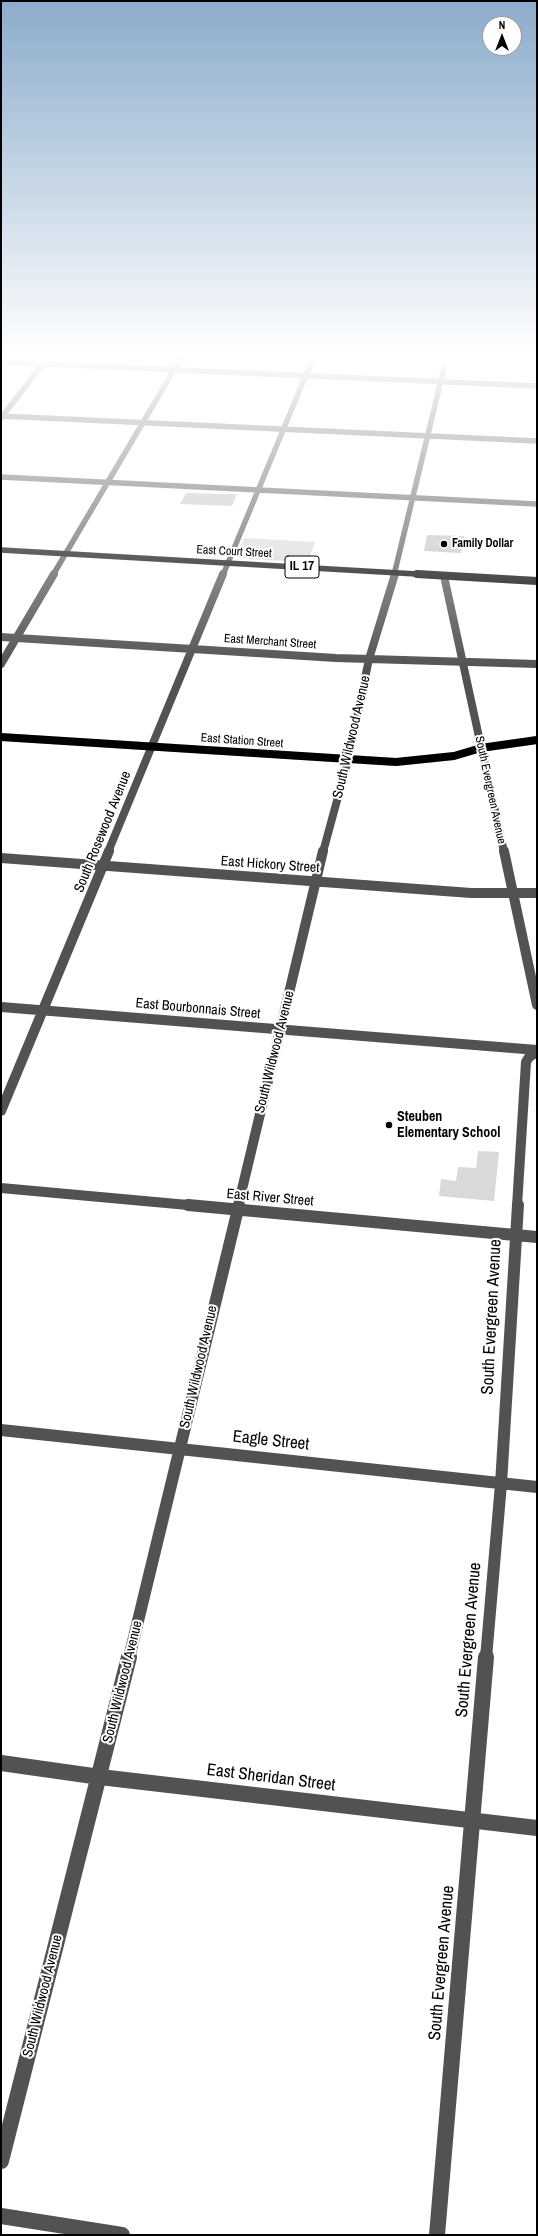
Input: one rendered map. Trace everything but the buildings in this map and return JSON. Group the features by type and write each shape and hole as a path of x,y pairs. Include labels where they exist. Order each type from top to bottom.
{"main road":[{"name":"East Court Street","path":"1,550 537,581"},
{"name":"East Station Street","path":"1,737 396,762 454,756 481,748 537,740"}],"street":[{"path":"1,664 119,462"},
{"name":"South Rosewood Avenue","path":"1,1111 269,462"},
{"name":"South Wildwood Avenue","path":"1,2161 100,1777 236,1209 281,1030 315,881 348,760 369,659 395,573 421,462"},
{"path":"1,477 537,504"},
{"name":"South Evergreen Avenue","path":"444,576 537,1005"},
{"name":"East Merchant Street","path":"1,637 463,664 537,664"},
{"name":"East Hickory Street","path":"1,858 471,893 537,893"},
{"name":"East Bourbonnais Street","path":"1,1007 537,1051"},
{"name":"South Evergreen Avenue","path":"437,2235 500,1484 526,1062 529,1057 537,1051"},
{"name":"East River Street","path":"1,1188 537,1237"},
{"name":"Eagle Street","path":"1,1430 537,1487"},
{"name":"East Sheridan Street","path":"1,1763 100,1777 472,1819 537,1828"},
{"path":"1,2216 122,2235"}],"shaded area":[{"path":"244,538 315,542 308,562 248,559 237,555"},
{"path":"478,1151 499,1152 494,1201 439,1196 441,1179 456,1181 458,1167 476,1168"}],"place":[{"name":"Family Dollar","path":"444,544"},
{"name":"Steuben Elementary School","path":"389,1125"}]}
